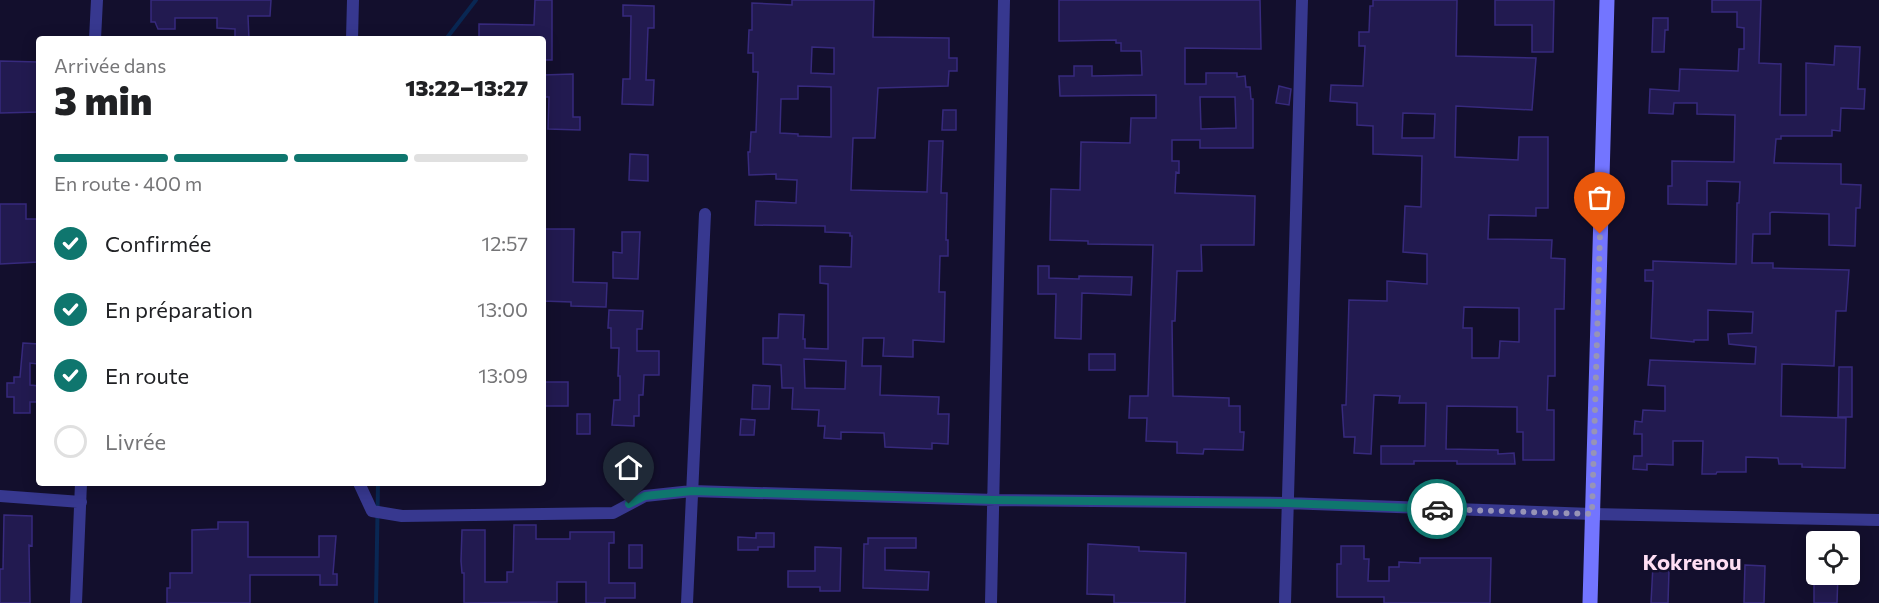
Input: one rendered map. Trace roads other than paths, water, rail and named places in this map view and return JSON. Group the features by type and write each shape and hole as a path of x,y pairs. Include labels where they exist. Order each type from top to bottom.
{"street":[{"path":"95,36 97,0"},
{"path":"352,36 353,0"},
{"path":"991,603 1004,0"},
{"path":"1285,603 1286,503 1302,0"},
{"path":"1590,603 1607,0"},
{"path":"687,603 705,214"},
{"path":"76,603 81,486"},
{"path":"360,486 372,511 402,516 613,513 645,496 692,491 994,500 1286,503 1592,514 1879,520"},
{"path":"0,496 81,502"}],"waterway":[{"path":"448,36 476,0"},
{"path":"376,603 378,486"}],"district":[{"name":"Kokrenou","path":"1692,562"}]}
